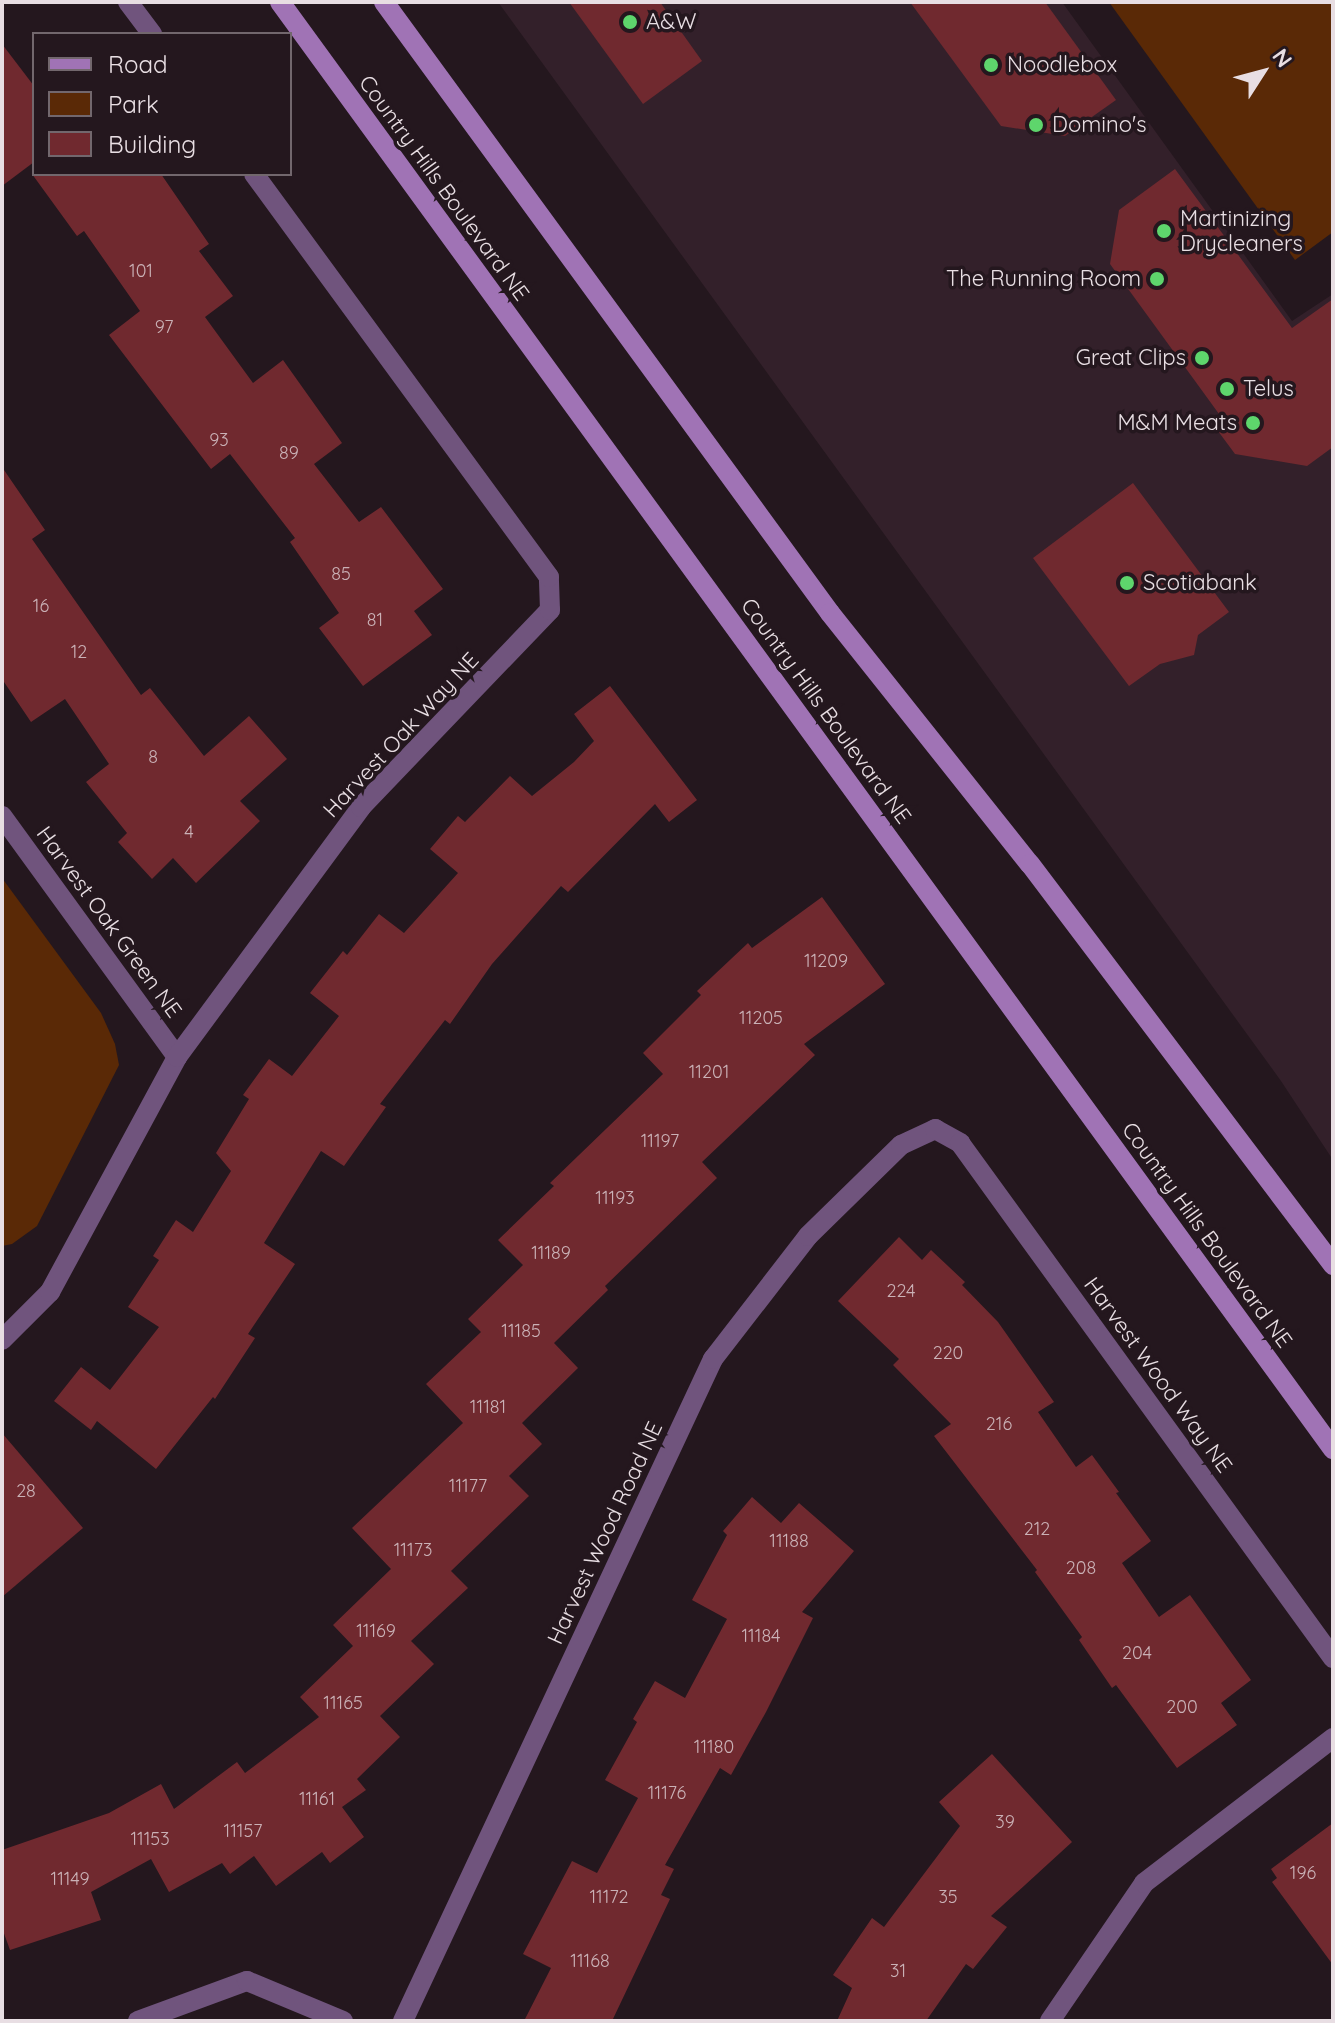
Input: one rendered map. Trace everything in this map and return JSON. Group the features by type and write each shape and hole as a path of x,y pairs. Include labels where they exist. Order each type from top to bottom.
{"main road":[{"name":"Country Hills Boulevard NE","path":"280,2 1333,1449"},
{"path":"384,2 830,613 1030,864 1333,1265"}],"street":[{"path":"128,2 150,32"},
{"name":"Harvest Oak Way NE","path":"2,1340 50,1292 177,1057 361,807 550,610 549,577 255,176"},
{"name":"Harvest Oak Green NE","path":"2,816 177,1057"},
{"name":"Harvest Wood Way NE","path":"935,1129 960,1143 1333,1658"},
{"name":"Harvest Wood Road NE","path":"403,2021 713,1359 808,1236 901,1145 935,1129"},
{"path":"1050,2021 1144,1883 1333,1738"},
{"path":"138,2021 247,1981 343,2021"}],"shaded area":[{"path":"498,2 1062,2 1292,321 1333,294 1333,1160 1281,1081"}],"green space":[{"path":"1109,2 1333,2 1333,232 1295,260"},
{"path":"2,878 101,1013 115,1044 119,1065 37,1226 12,1244 2,1246"}],"building":[{"path":"569,2 660,2 702,61 643,104"},
{"path":"910,2 1045,2 1116,100 1065,136 1001,126"},
{"path":"2,44 32,83 32,164 2,186"},
{"path":"1175,169 1292,328 1333,299 1333,447 1307,466 1235,454 1218,431 1227,425 1110,264 1119,210"},
{"path":"33,176 162,176 209,244 199,251 233,296 205,317 253,383 283,360 342,443 314,464 359,522 381,507 443,589 414,611 432,635 363,686 319,628 339,613 290,542 295,538 230,454 211,469 109,335 140,311 84,231 77,236"},
{"path":"2,467 45,530 32,539 141,695 150,688 204,756 249,716 287,759 240,801 260,821 196,883 173,858 152,879 118,842 127,833 86,782 109,764 65,699 31,722 2,679"},
{"path":"1133,483 1229,612 1198,635 1194,655 1160,664 1129,686 1033,558"},
{"path":"610,686 697,800 669,822 655,804 568,892 561,886 492,964 450,1024 445,1020 380,1104 386,1107 344,1166 321,1151 264,1243 295,1264 248,1334 255,1338 215,1399 213,1397 156,1469 97,1421 91,1430 54,1401 81,1367 110,1390 159,1327 128,1307 159,1260 153,1256 176,1220 193,1232 231,1171 216,1153 249,1099 243,1095 269,1059 292,1076 339,1016 310,993 343,951 347,955 379,914 404,933 458,873 430,849 458,816 465,822 510,776 532,796 574,762 594,741 574,714"},
{"path":"822,897 885,984 804,1044 815,1055 702,1162 717,1178 605,1286 608,1290 554,1343 578,1368 522,1423 542,1444 509,1476 529,1496 451,1571 468,1588 411,1641 434,1664 380,1716 400,1737 357,1779 366,1790 342,1807 364,1837 330,1863 322,1852 276,1886 254,1856 230,1874 222,1863 169,1892 151,1859 91,1892 101,1920 10,1950 2,1928 2,1850 109,1813 161,1784 174,1809 237,1762 245,1773 319,1717 300,1697 353,1646 333,1625 391,1569 352,1528 463,1423 426,1384 481,1332 468,1319 523,1265 498,1240 554,1186 550,1183 663,1074 643,1053 701,995 697,991 748,943 752,948"},
{"path":"899,1237 922,1260 931,1250 965,1282 962,1285 998,1322 1054,1402 1038,1412 1076,1467 1092,1455 1119,1492 1116,1493 1151,1541 1122,1563 1159,1617 1190,1595 1251,1680 1221,1703 1237,1725 1177,1768 1116,1685 1112,1688 1079,1640 1082,1637 1035,1572 1037,1570 934,1436 951,1424 893,1365 899,1359 838,1301"},
{"path":"2,1433 83,1528 2,1597"},
{"path":"752,1497 781,1523 799,1503 854,1551 802,1612 813,1618 766,1712 731,1775 720,1768 665,1865 674,1869 661,1895 670,1899 612,2021 524,2021 551,1968 523,1954 572,1861 597,1873 638,1798 605,1780 637,1722 633,1719 655,1681 685,1698 727,1619 692,1600 727,1535 723,1531"},
{"path":"992,1754 1072,1842 991,1916 1007,1927 973,1969 966,1964 926,2021 837,2021 852,1988 833,1975 872,1918 884,1927 960,1826 939,1802"},
{"path":"1333,1823 1333,1965 1272,1882 1277,1878 1271,1869"}],"place":[{"name":"A&W","path":"630,22"},
{"name":"Noodlebox","path":"991,65"},
{"name":"Domino's","path":"1036,125"},
{"name":"Martinizing Drycleaners","path":"1164,231"},
{"name":"The Running Room","path":"1157,279"},
{"name":"Great Clips","path":"1202,358"},
{"name":"Telus","path":"1227,389"},
{"name":"M&M Meats","path":"1253,423"},
{"name":"Scotiabank","path":"1127,583"}]}
